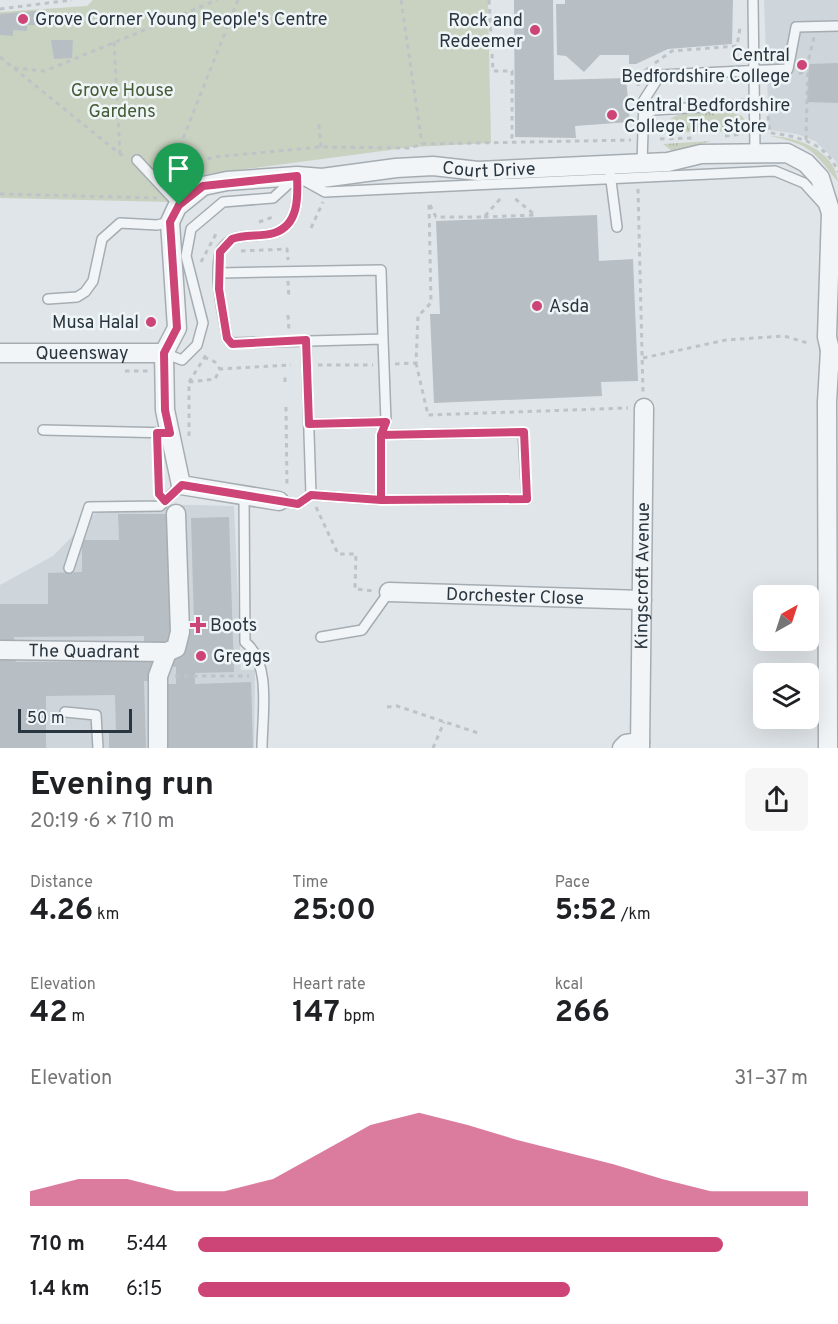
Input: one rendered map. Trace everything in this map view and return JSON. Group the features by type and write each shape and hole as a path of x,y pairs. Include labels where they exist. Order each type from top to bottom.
{"street":[{"name":"Court Drive","path":"176,211 203,186 297,176 322,178 372,169 433,166 478,171 609,172 642,163 668,162 701,154 755,151 787,153 806,163 820,178 831,213"},
{"path":"176,211 177,328 164,353 164,433 182,485 283,502"},
{"path":"828,748 833,510 832,396 827,337 831,213"},
{"name":"Queensway","path":"0,353 164,353"},
{"name":"Kingscroft Avenue","path":"634,746 642,600 644,408"},
{"name":"The Quadrant","path":"0,650 167,652 176,648 180,632 170,508"},
{"name":"Dorchester Close","path":"389,592 642,600"},
{"name":"The Quadrant","path":"158,748 158,676 167,652"}],"lane":[{"path":"753,0 755,151"},
{"path":"642,163 644,100 660,75 788,69 796,27 838,26"},
{"path":"644,115 654,111 754,104"},
{"path":"48,299 77,297 86,292 93,281 102,239 120,222 157,225 176,211 162,187 137,160"},
{"path":"617,227 609,172 775,171 804,183 831,213"},
{"path":"297,176 298,202 285,226 274,233 232,239 220,252 227,338 232,344 383,339"},
{"path":"164,353 182,360 197,345 203,323 186,256 191,229 223,202 241,198 273,198 297,176"},
{"path":"220,273 381,270 386,422 381,435 381,500"},
{"path":"306,340 311,495"},
{"path":"309,424 386,422"},
{"path":"43,430 164,433"},
{"path":"283,502 298,504 311,495 381,500 527,499 524,432 381,435"},
{"path":"69,568 89,507 160,506 170,508 182,485"},
{"path":"244,496 245,642 254,649 261,664 262,748"},
{"path":"321,637 362,630 389,592"},
{"path":"65,712 96,714 98,748"}],"path":[{"path":"0,9 72,0"},
{"path":"13,68 45,71 217,0"},
{"path":"162,187 238,0"},
{"path":"401,0 415,109 423,144"},
{"path":"489,0 493,71 512,71 512,144"},
{"path":"637,91 641,73 672,51 737,46 741,21"},
{"path":"806,140 808,62 816,27"},
{"path":"114,42 120,154"},
{"path":"0,57 120,154 170,171 214,157 321,147 409,148 423,144 634,140"},
{"path":"321,147 319,126 322,125"},
{"path":"513,197 535,215 436,217 429,204 431,303 418,316 416,363 428,415 644,408 638,183"},
{"path":"484,217 501,198"},
{"path":"310,228 323,202 333,201"},
{"path":"211,224 219,235"},
{"path":"241,251 288,249 288,260"},
{"path":"288,280 289,299"},
{"path":"288,315 289,335"},
{"path":"643,358 726,340 784,336 828,353"},
{"path":"204,357 215,362 220,369"},
{"path":"393,364 416,363"},
{"path":"220,369 291,365"},
{"path":"316,365 373,365"},
{"path":"189,446 189,382 215,380 220,369"},
{"path":"121,371 157,371"},
{"path":"285,375 285,382"},
{"path":"283,502 286,407"},
{"path":"164,433 159,494 170,508"},
{"path":"311,495 338,554 356,554 355,589 389,592"},
{"name":"The Quadrant","path":"158,676 262,675"},
{"path":"387,707 397,706 481,734"},
{"path":"433,748 444,722"}],"shaded area":[{"name":"Central Bedfordshire College","path":"764,0 838,0 838,167 836,161 815,141 797,134 769,130"},
{"path":"105,503 234,506 241,670 255,670 254,748 0,748 0,585 53,556"}],"green space":[{"name":"Grove House Gardens","path":"93,0 488,0 491,143 413,147 208,174 186,181 169,202 0,198 0,12 87,6"},
{"path":"729,111 742,116 749,125 747,131 659,133 670,119 679,115"},
{"path":"770,136 792,139 813,147 830,161 838,182 817,156 803,146"},
{"path":"711,141 677,151 672,151 663,144"}],"building":[{"path":"514,0 553,0 554,80 626,78 630,122 575,126 576,138 515,137"},
{"path":"565,0 733,0 732,44 668,49 636,64 629,64 629,55 600,55 584,72 566,56 557,55 556,4 565,4"},
{"name":"Grove Corner Young People's Centre","path":"46,10 46,25 27,25 27,31 13,30 13,36 0,35 0,14"},
{"path":"51,40 73,40 72,58 54,59"},
{"path":"838,63 838,103 807,102 809,64"},
{"name":"Asda","path":"597,215 599,261 633,259 638,381 601,382 602,396 434,403 430,314 440,314 436,221"},
{"path":"118,514 169,514 170,623 194,623 191,518 229,517 234,672 195,673 195,684 251,682 253,748 168,748 168,684 176,684 176,667 164,666 165,681 144,681 146,748 109,748 109,733 116,733 115,695 46,696 46,748 0,748 0,604 48,604 48,573 82,572 82,540 119,540","holes":["144,636 144,661 16,662 14,637"]}],"place":[{"name":"Grove Corner Young People's Centre","path":"23,19"},
{"name":"Rock and Redeemer","path":"535,30"},
{"name":"Central Bedfordshire College","path":"802,65"},
{"name":"Central Bedfordshire College The Store","path":"612,115"},
{"name":"Asda","path":"537,306"},
{"name":"Musa Halal","path":"151,322"},
{"name":"Boots","path":"198,625"},
{"name":"Greggs","path":"201,656"}],"route":[{"path":"179,205 170,222 174,251 177,328 164,353 165,410 170,433 157,433 159,494 165,501 182,485 298,504 311,495 381,500 381,435 524,432 527,499 381,500 381,435 386,422 309,424 306,340 232,344 227,338 219,289 220,252 232,239 274,233 285,226 298,202 297,176 227,181 203,186 179,205"}]}
